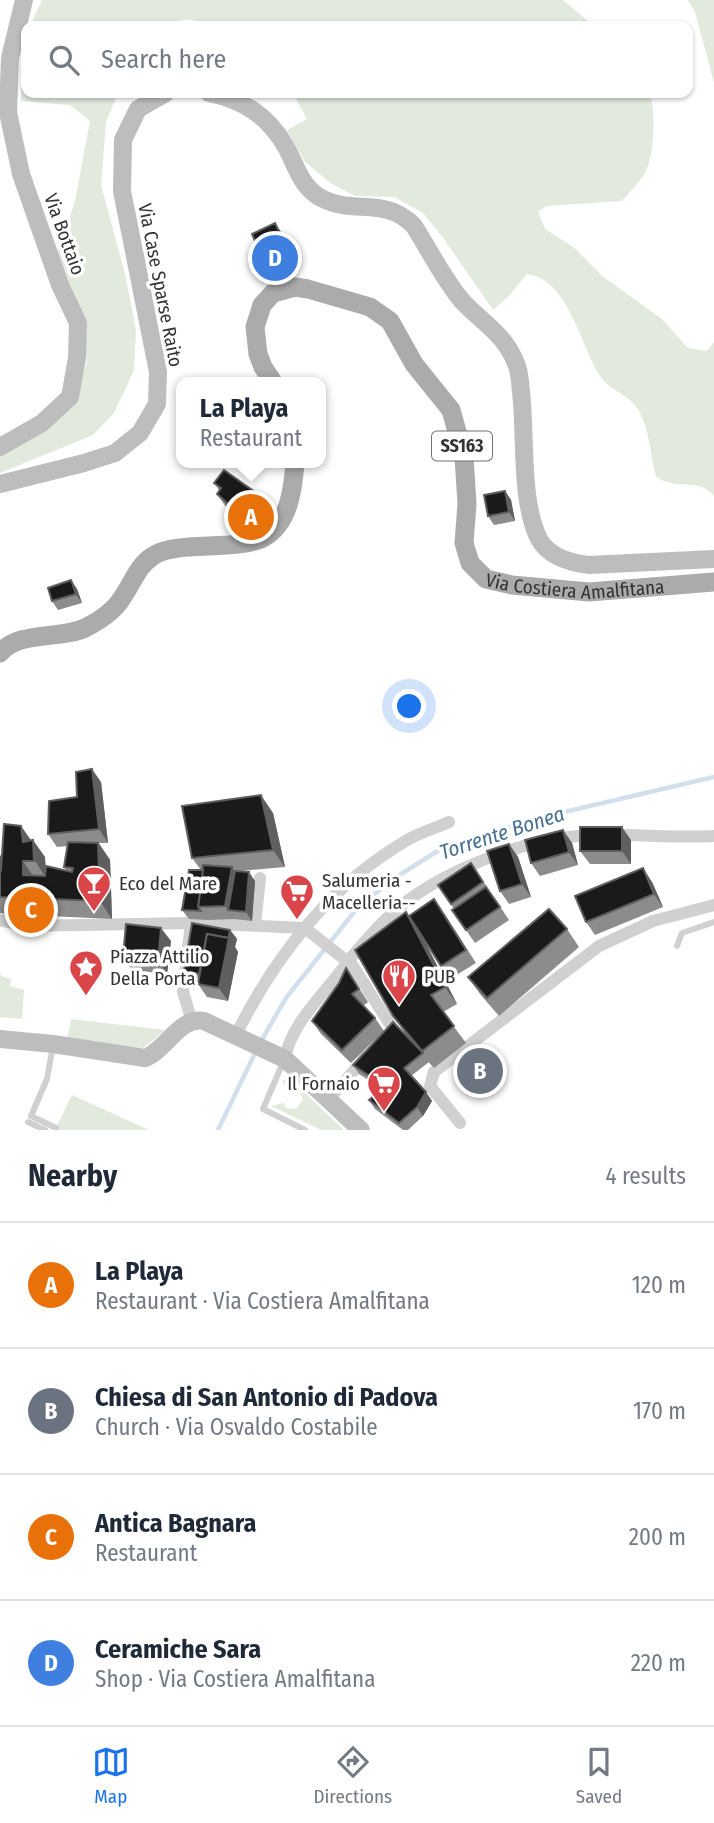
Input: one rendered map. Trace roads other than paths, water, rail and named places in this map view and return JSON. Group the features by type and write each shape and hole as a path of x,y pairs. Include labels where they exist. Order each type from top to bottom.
{"main road":[{"name":"Via Costiera Amalfitana","path":"270,377 258,354 255,327 262,305 273,293 295,287 370,307 390,321 414,364 450,410 456,422 466,478 464,543 470,563 486,579 531,587 589,592 714,582"},
{"path":"0,653 16,642 61,635 94,623 121,600 139,570 152,556 184,548 264,538 282,519 291,494 294,468"}],"street":[{"name":"Via Bottaio","path":"0,447 42,423 70,397 77,358 78,323 60,285 20,174 8,112 10,58 24,0"},
{"name":"Via Case Sparse Raito","path":"0,484 115,453 140,433 157,404 158,372 122,191 123,139 138,109 157,98"},
{"path":"226,98 256,111 271,126 286,148 301,181 323,199 360,207 375,206 405,217 414,226 464,303 506,343 518,368 527,493 540,540 548,550 574,564 589,565 714,559"},
{"path":"236,1035 269,977 305,928 357,873 411,838 449,822"},
{"path":"285,1059 287,1047 312,1006 371,935 398,908 434,883 519,848 567,837 629,834 714,836"},
{"path":"255,925 260,878"},
{"path":"460,1123 430,1086 430,1068 599,946 653,921 714,905"},
{"path":"0,919 25,926 191,923 305,928 349,961 383,1039"},
{"path":"191,923 183,992 192,1021"},
{"path":"0,1039 145,1058 153,1055 186,1024 204,1021 285,1059 361,1130"},
{"path":"383,1039 409,1046"},
{"path":"329,1099 383,1039"}],"lane":[{"path":"677,946 682,933 714,922"},
{"path":"29,1119 47,1079 53,1044"},
{"path":"285,1059 264,1104 264,1111 305,1130"},
{"path":"29,1119 56,1128"},
{"path":"29,1119 45,1130"}],"waterway":[{"name":"Torrente Bonea","path":"260,1043 286,998 358,907 398,876 439,850 530,820 714,777"},
{"name":"Torrente Bonea","path":"218,1130 256,1051"}],"place":[{"name":"Ceramiche Sara","path":"275,258"},
{"name":"La Playa","path":"251,517"},
{"name":"Antica Bagnara","path":"31,910"},
{"name":"Eco del Mare","path":"94,913"},
{"name":"Salumeria - Macelleria--","path":"297,921"},
{"name":"Piazza Attilio Della Porta","path":"86,997"},
{"name":"PUB","path":"399,1006"},
{"name":"Chiesa di San Antonio di Padova","path":"480,1071"},
{"name":"Il Fornaio","path":"384,1113"}]}
